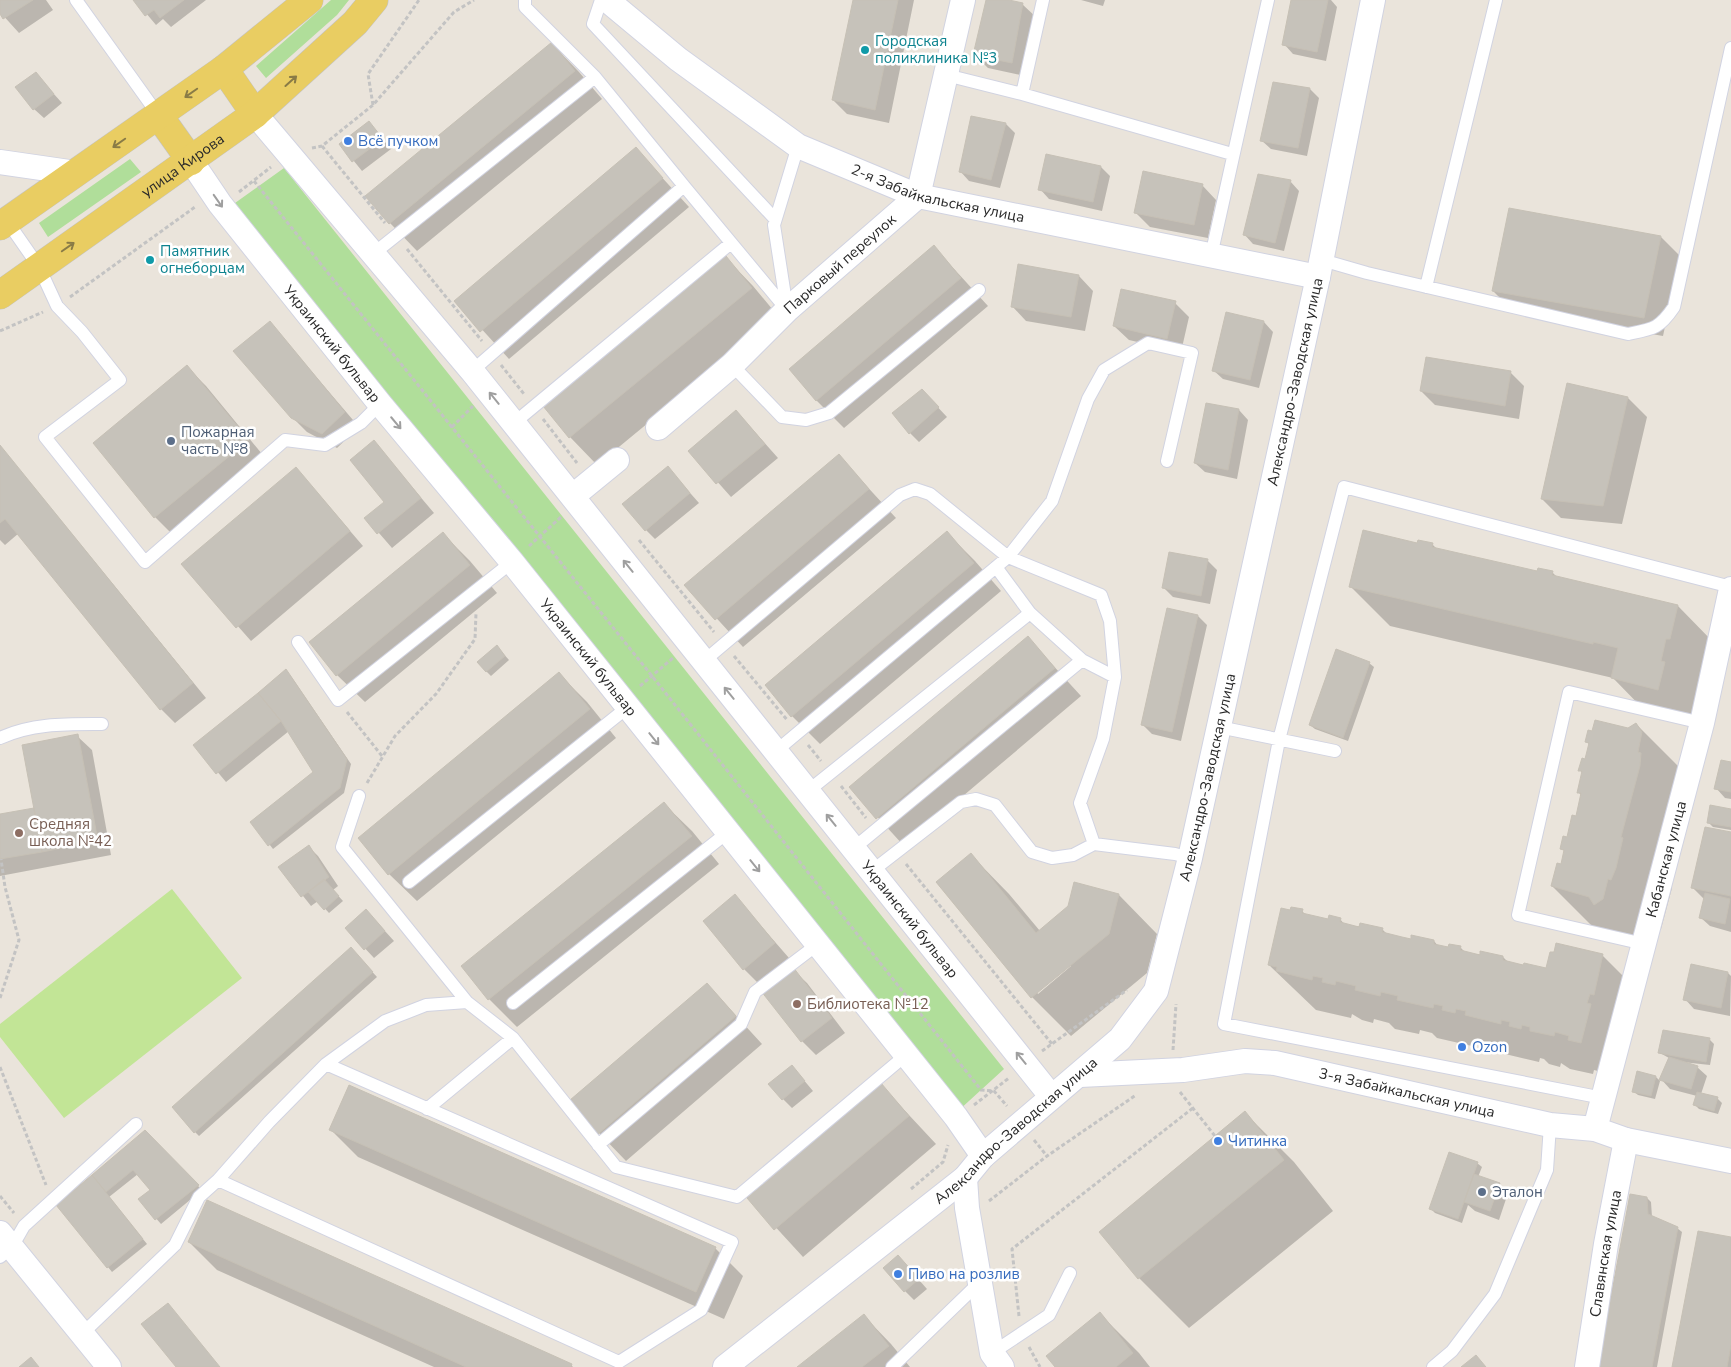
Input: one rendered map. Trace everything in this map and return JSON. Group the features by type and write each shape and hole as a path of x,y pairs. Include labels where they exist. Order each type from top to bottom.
{"main road":[{"path":"4,224 224,69 309,0"},
{"name":"улица Кирова","path":"0,295 255,114 355,24 374,0"},
{"path":"224,69 255,114"},
{"path":"159,116 191,160"}],"street":[{"name":"2-я Забайкальская улица","path":"607,0 678,59 798,146 918,196 1210,256 1320,269"},
{"path":"918,196 963,0"},
{"name":"Александро-Заводская улица","path":"725,1367 965,1178 983,1156 1120,1039 1156,991 1190,858 1320,269 1374,0"},
{"name":"Украинский бульвар","path":"255,114 472,371 1051,1096"},
{"name":"Украинский бульвар","path":"191,160 220,204 380,404 512,562 956,1118 983,1156"},
{"path":"0,162 76,173"},
{"name":"Парковый переулок","path":"658,428 732,365 787,310 918,196"},
{"path":"575,499 617,460"},
{"name":"Кабанская улица","path":"1595,1129 1702,723 1731,588"},
{"name":"3-я Забайкальская улица","path":"1080,1075 1183,1070 1245,1061 1275,1064 1550,1125 1595,1129 1626,1140 1731,1160"},
{"name":"Славянская улица","path":"1587,1367 1606,1244 1626,1140"},
{"path":"965,1178 967,1208 980,1282 997,1360"},
{"path":"4,1246 83,1334 109,1367"}],"lane":[{"path":"76,0 159,116"},
{"path":"525,0 525,7 595,77 787,310"},
{"path":"601,0 593,24 775,219"},
{"path":"1022,94 1043,0"},
{"path":"1210,256 1268,0"},
{"path":"1426,286 1496,0"},
{"path":"1320,269 1335,266 1628,334 1648,330 1663,323 1674,307 1731,48"},
{"path":"946,75 1022,94 1232,154"},
{"path":"373,254 595,77"},
{"path":"787,310 774,225 798,146"},
{"path":"472,371 684,186"},
{"path":"4,224 39,267 57,306 82,332 120,380 45,437 145,562 285,440 325,444 360,423 380,404"},
{"path":"514,423 732,243"},
{"path":"732,365 782,417 806,420 829,413 979,290"},
{"path":"776,751 1008,557 1052,501 1088,398 1104,370 1148,343 1192,354 1168,461"},
{"path":"1603,1098 1224,1024 1279,740 1344,487 1731,588"},
{"path":"697,652 724,643 900,495 915,489 930,494 1008,557 1101,596 1110,621 1116,677 1103,740 1080,803 1094,844"},
{"path":"298,642 338,700 512,562"},
{"path":"996,568 1030,613 1082,660 1116,677"},
{"path":"808,791 1030,613"},
{"path":"854,848 877,831 1082,660"},
{"path":"1644,944 1518,914 1569,692 1702,723"},
{"path":"409,882 625,703"},
{"path":"0,738 18,730 56,725 102,724"},
{"path":"1219,728 1335,751"},
{"path":"359,796 342,847 467,1002 513,1038 616,1167 737,1197 906,1055"},
{"path":"872,871 898,854 961,802 976,799 995,805 1032,852 1052,858 1073,855 1094,844 1175,854 1190,858"},
{"path":"513,1003 728,832"},
{"path":"598,1145 741,1024 755,992 818,944"},
{"path":"83,1334 175,1245 199,1197 218,1180 269,1122 326,1064 385,1021 426,1005 467,1002"},
{"path":"427,1109 513,1038"},
{"path":"218,1180 619,1362 701,1310 732,1242 326,1064"},
{"path":"4,1246 52,1199 136,1124"},
{"path":"1433,1367 1452,1351 1495,1294 1547,1170 1550,1125"},
{"path":"997,1360 1021,1334 1048,1315 1070,1272"},
{"path":"892,1367 980,1282"}],"path":[{"path":"373,106 368,74 419,0"},
{"path":"0,331 57,306 200,203 220,204 254,181 288,153 322,146 373,106 454,12 474,0"},
{"path":"322,146 492,354 592,482"},
{"path":"254,181 652,676 981,1090 994,1091 1047,1156"},
{"path":"512,562 575,499"},
{"path":"634,534 877,831"},
{"path":"359,796 395,736 436,694 475,639 477,590"},
{"path":"625,703 652,676 697,652 710,627"},
{"path":"338,700 382,756"},
{"path":"898,854 1052,1044"},
{"path":"0,998 18,940 5,887 1,859"},
{"path":"0,888 5,887"},
{"path":"906,1194 943,1162 956,1118 994,1091 1026,1063 1132,986"},
{"path":"0,1067 52,1199"},
{"path":"1040,1367 1021,1334 1012,1249 1193,1108"},
{"path":"1196,1112 1215,1136"}],"green space":[{"path":"331,0 349,0 337,15 266,78 256,66"},
{"path":"130,159 141,172 48,237 39,223"},
{"path":"284,168 1004,1069 958,1111 235,203"},
{"path":"172,889 242,978 64,1118 0,1037 0,1024"}],"building":[{"path":"0,0 33,0 3,19 0,14"},
{"path":"133,0 184,0 160,18 154,10 145,16"},
{"name":"Городская поликлиника №3","path":"853,0 898,0 875,110 832,100"},
{"path":"986,0 1009,0 1023,3 1012,63 973,55"},
{"path":"1291,0 1328,0 1317,52 1282,45"},
{"path":"552,42 575,71 389,224 365,196"},
{"path":"36,72 54,94 33,110 15,87"},
{"path":"1273,82 1310,88 1298,148 1260,141"},
{"path":"971,116 1006,123 991,180 959,172"},
{"path":"369,121 383,139 352,162 339,144"},
{"path":"636,147 663,178 480,332 454,301"},
{"path":"1046,154 1101,166 1093,202 1038,190"},
{"path":"1143,171 1203,184 1194,225 1134,213"},
{"path":"1258,174 1291,180 1275,243 1243,235"},
{"path":"1509,208 1661,236 1644,318 1492,291"},
{"path":"934,245 961,278 816,401 789,369"},
{"path":"726,256 752,288 569,438 543,406"},
{"path":"1018,264 1079,275 1071,317 1011,307"},
{"path":"1121,289 1176,301 1167,339 1113,326"},
{"path":"1226,312 1264,321 1250,380 1212,371"},
{"path":"270,321 345,412 322,434 291,418 233,351"},
{"path":"1426,357 1511,371 1505,406 1420,391"},
{"name":"Пожарная часть №8","path":"187,365 249,440 154,518 93,443"},
{"path":"1567,383 1628,397 1603,506 1541,499"},
{"path":"922,389 939,407 909,434 892,413"},
{"path":"1206,403 1239,409 1228,470 1194,463"},
{"path":"736,410 765,444 716,484 688,451"},
{"path":"374,440 421,498 377,534 364,518 384,502 350,460"},
{"path":"0,445 193,683 160,710 5,519 0,523"},
{"path":"839,454 869,489 715,620 684,585"},
{"path":"668,466 690,493 645,531 622,504"},
{"path":"296,467 350,531 236,628 181,564"},
{"path":"1363,530 1417,543 1418,540 1433,543 1432,547 1537,571 1538,568 1553,571 1552,575 1678,605 1670,639 1666,639 1661,661 1665,662 1658,690 1611,678 1618,648 1593,642 1593,644 1349,587"},
{"path":"947,531 974,563 791,717 765,685"},
{"path":"443,532 470,565 336,676 309,642"},
{"path":"1169,552 1208,559 1201,596 1162,588"},
{"path":"1167,608 1198,615 1172,732 1141,725"},
{"path":"1028,636 1055,668 876,819 849,787"},
{"path":"497,645 505,656 486,672 477,662"},
{"path":"1336,649 1370,662 1343,738 1309,725"},
{"path":"286,669 347,759 340,788 268,846 250,822 313,772 281,721 258,693"},
{"path":"559,672 590,709 388,875 358,838"},
{"path":"258,693 281,721 216,774 193,745"},
{"path":"1595,720 1628,728 1636,723 1642,732 1638,752 1641,753 1640,766 1621,837 1623,838 1616,868 1611,880 1608,879 1603,899 1594,905 1589,897 1551,886 1557,863 1561,864 1564,850 1560,849 1563,836 1567,837 1572,815 1576,816 1581,793 1577,793 1582,771 1578,771 1582,758 1585,759 1589,743 1585,742 1588,730 1592,731"},
{"path":"78,734 98,841 42,852 22,745"},
{"path":"1721,760 1731,762 1731,792 1714,789"},
{"path":"664,802 692,836 488,1000 461,966"},
{"path":"1710,805 1731,809 1731,827 1707,823"},
{"name":"Средняя школа №42","path":"34,808 42,852 0,859 0,814"},
{"path":"1705,827 1731,832 1731,896 1691,888"},
{"path":"309,845 329,877 301,897 278,867"},
{"path":"971,853 1036,933 1068,906 1074,882 1119,894 1109,934 1031,998 936,882"},
{"path":"324,879 339,896 324,910 308,892"},
{"path":"1705,893 1730,899 1725,924 1699,918"},
{"path":"735,894 775,943 743,970 703,921"},
{"path":"1291,907 1303,909 1302,913 1328,919 1329,915 1341,918 1340,922 1359,927 1360,923 1383,928 1382,932 1402,937 1411,939 1411,935 1434,940 1434,944 1448,947 1449,944 1461,946 1460,950 1480,955 1480,951 1503,956 1503,960 1523,965 1524,963 1546,968 1550,952 1554,952 1556,943 1603,954 1594,995 1590,994 1587,1003 1591,1004 1581,1043 1568,1040 1569,1036 1555,1032 1554,1036 1530,1031 1530,1027 1522,1025 1521,1029 1509,1026 1510,1022 1501,1020 1501,1024 1465,1015 1466,1011 1456,1009 1455,1013 1442,1010 1443,1006 1434,1004 1433,1008 1397,1000 1398,996 1381,992 1380,996 1355,990 1356,986 1336,981 1335,985 1322,982 1323,978 1313,976 1312,980 1276,971 1277,967 1268,965 1281,908 1290,910"},
{"path":"366,909 385,931 364,950 345,928"},
{"path":"351,947 373,972 194,1133 172,1107"},
{"path":"1691,964 1728,972 1721,1008 1683,1000"},
{"name":"Библиотека №12","path":"793,967 832,1018 801,1042 761,991"},
{"path":"707,983 736,1016 598,1134 570,1100"},
{"path":"1663,1030 1710,1038 1706,1062 1658,1053"},
{"path":"1669,1057 1698,1066 1691,1089 1659,1080"},
{"path":"792,1065 805,1081 782,1100 768,1084"},
{"path":"1637,1071 1656,1076 1651,1096 1632,1092"},
{"path":"881,1083 909,1116 774,1230 747,1198"},
{"path":"349,1085 716,1247 696,1292 329,1130"},
{"path":"1697,1092 1718,1097 1714,1111 1693,1105"},
{"path":"1245,1111 1284,1160 1138,1279 1099,1232"},
{"path":"145,1130 199,1185 155,1220 138,1199 150,1190 133,1170 106,1192 92,1175"},
{"path":"1449,1152 1478,1162 1458,1219 1429,1209"},
{"name":"Эталон","path":"1474,1174 1500,1183 1490,1211 1464,1202"},
{"path":"92,1175 143,1239 107,1268 56,1205"},
{"path":"1630,1194 1647,1197 1648,1214 1678,1227 1652,1367 1598,1367"},
{"path":"207,1200 572,1364 571,1367 466,1367 188,1242"},
{"path":"1698,1231 1731,1237 1731,1345 1727,1367 1672,1367"},
{"path":"898,1255 919,1279 904,1292 883,1268"},
{"path":"168,1303 220,1367 176,1367 141,1324"},
{"path":"1100,1312 1133,1353 1116,1367 1055,1367 1046,1356"},
{"path":"864,1314 889,1346 862,1367 797,1367"},
{"path":"1476,1355 1486,1367 1461,1367"},
{"path":"31,1357 39,1367 19,1367"}],"place":[{"name":"Городская поликлиника №3","path":"865,50"},
{"name":"Всё пучком","path":"348,141"},
{"name":"Памятник огнеборцам","path":"150,260"},
{"name":"Пожарная часть №8","path":"171,441"},
{"name":"Средняя школа №42","path":"19,833"},
{"name":"Библиотека №12","path":"797,1004"},
{"name":"Ozon","path":"1462,1047"},
{"name":"Читинка","path":"1218,1141"},
{"name":"Эталон","path":"1482,1192"},
{"name":"Пиво на розлив","path":"898,1274"}]}
